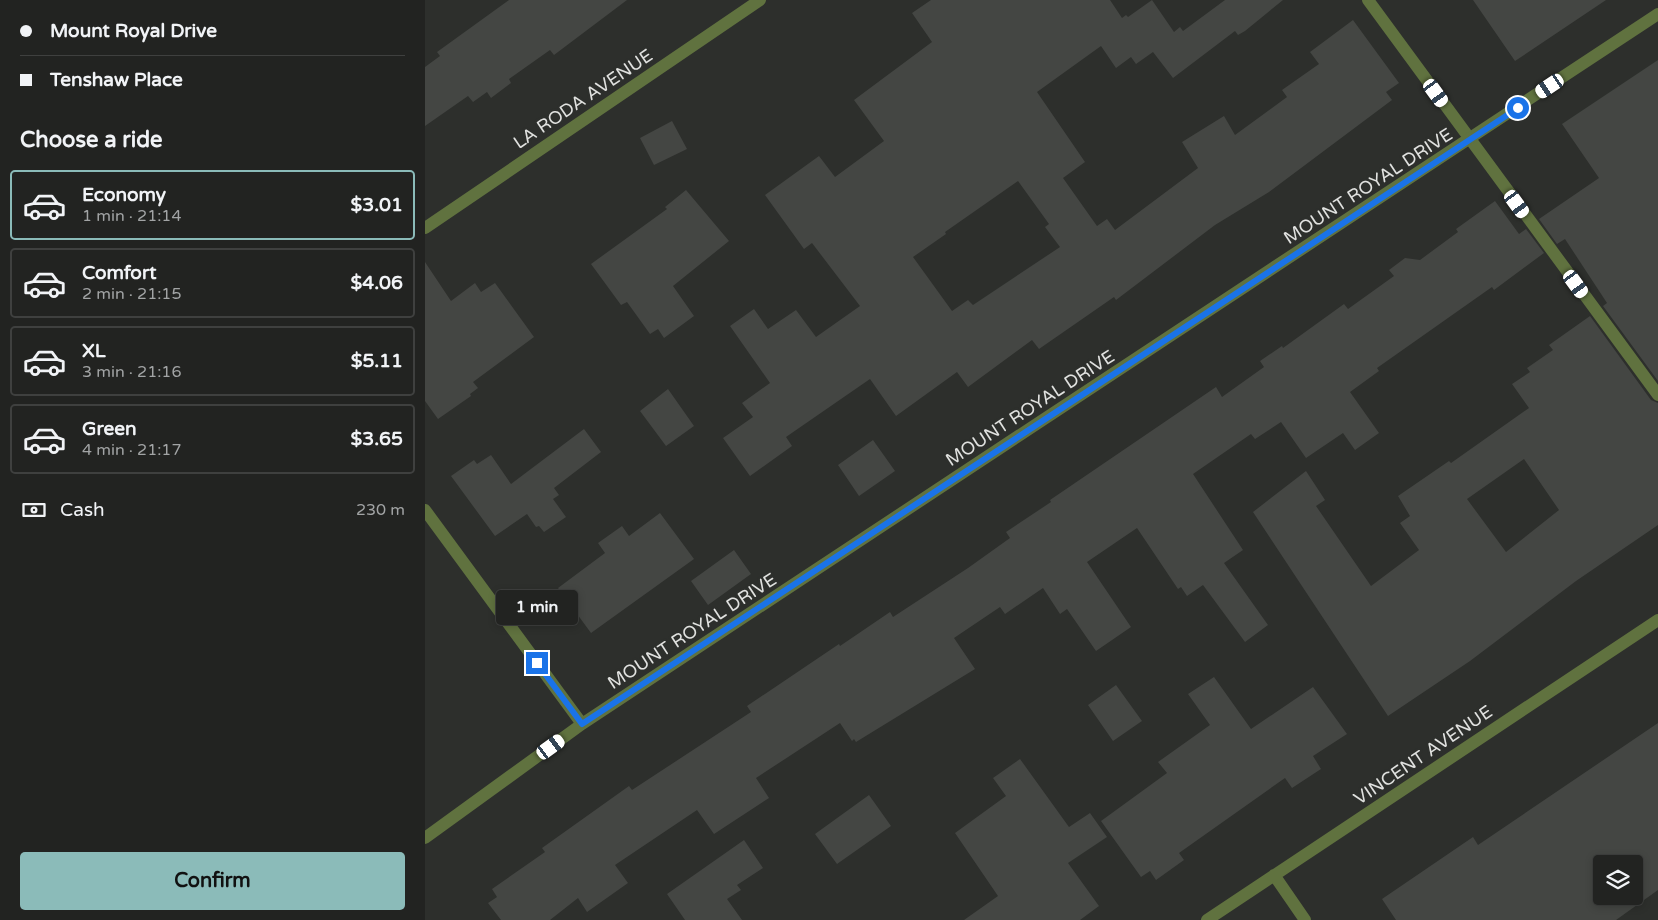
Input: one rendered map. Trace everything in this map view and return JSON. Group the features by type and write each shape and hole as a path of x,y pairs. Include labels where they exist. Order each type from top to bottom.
{"street":[{"name":"LA RODA AVENUE","path":"425,228 760,0"},
{"path":"1368,0 1658,395"},
{"name":"MOUNT ROYAL DRIVE","path":"425,838 582,724 1470,140 1658,14"},
{"path":"425,510 582,724"},
{"name":"VINCENT AVENUE","path":"1207,920 1658,620"},
{"path":"1274,876 1305,920"}],"building":[{"path":"509,0 627,0 554,55 550,50 509,79 511,83 491,98 487,92 473,102 468,96 425,126 425,67 440,56 437,52"},
{"path":"931,0 1110,0 1122,18 1126,15 1128,17 1152,0 1174,32 1180,27 1183,31 1225,0 1283,0 1245,31 1238,35 1235,31 1173,78 1153,52 1136,64 1131,57 1116,68 1101,46 1037,92 1085,162 1063,178 1097,226 1107,219 1115,230 1198,168 1182,142 1224,116 1235,135 1287,97 1282,90 1319,64 1310,52 1353,20 1399,83 1386,92 1392,100 1269,192 1215,225 1116,300 1114,297 1039,349 1032,340 968,387 957,372 896,416 870,379 786,437 792,446 750,476 723,438 753,417 742,403 770,383 730,326 754,309 768,329 796,310 816,337 860,306 812,243 804,249 765,195 819,156 835,177 884,141 854,100 932,42 912,13","holes":["1018,181 1049,224 1045,227 1060,247 973,305 968,300 952,311 913,257"]},
{"path":"1473,0 1606,0 1515,61"},
{"path":"1658,60 1658,381 1603,306 1607,303 1565,239 1557,244 1539,219 1599,178 1562,124"},
{"path":"672,121 687,149 654,165 640,138"},
{"path":"686,190 729,241 673,286 694,316 664,338 658,329 650,334 627,302 621,305 591,264 667,209 665,207"},
{"path":"1495,201 1519,234 1526,229 1544,253 1494,290 1492,287 1377,368 1379,371 1350,392 1379,433 1355,450 1343,433 1306,458 1281,422 1255,439 1251,434 1193,474 1243,550 1224,563 1268,625 1245,642 1203,585 1187,596 1181,587 1178,589 1137,528 1087,562 1131,627 1096,651 1067,609 1060,614 1043,588 1005,614 1000,607 954,638 975,669 856,742 854,739 852,741 840,723 756,778 769,798 714,834 697,810 615,865 628,883 587,912 578,898 550,920 501,920 488,903 497,897 492,889 545,852 542,848 629,786 632,790 751,712 747,706 839,644 840,646 890,612 893,617 968,568 1010,538 1006,532 1216,387 1222,397 1264,367 1260,361 1282,346 1283,348 1344,304 1348,309 1394,276 1389,270 1405,258 1420,260 1458,232 1456,229"},
{"path":"425,262 451,301 475,283 481,292 495,283 534,337 473,382 478,388 470,394 471,396 438,419 425,401"},
{"path":"1590,316 1651,400 1658,403 1658,525 1576,581 1470,661 1388,716 1253,512 1306,471 1325,500 1316,506 1371,586 1419,550 1400,523 1410,516 1398,496 1449,461 1451,463 1529,408 1512,384 1530,372 1527,368 1553,350 1549,345","holes":["1524,459 1559,510 1506,552 1467,499"]},
{"path":"668,389 694,426 666,446 640,411"},
{"path":"584,429 601,452 554,488 559,495 553,499 566,517 544,532 539,526 536,527 527,514 495,536 451,476 474,460 477,464 491,455 511,484"},
{"path":"873,440 895,471 859,496 838,465"},
{"path":"660,513 694,559 591,633 558,588 605,553 598,543 622,526 629,536"},
{"path":"734,550 751,574 708,605 691,581"},
{"path":"1214,677 1251,729 1313,687 1347,734 1313,756 1321,769 1292,788 1285,778 1179,853 1184,860 1156,880 1150,871 1141,877 1101,821 1167,773 1158,762 1210,725 1188,694"},
{"path":"1116,685 1142,721 1113,741 1088,705"},
{"path":"1658,723 1658,890 1643,901 1643,855 1593,855 1593,905 1637,905 1616,920 1396,920 1382,899 1473,837 1478,845"},
{"path":"1020,759 1069,827 1090,813 1107,837 1068,863 1099,906 1080,920 964,920 998,896 955,833 1006,796 993,778"},
{"path":"869,795 891,826 837,864 815,834"},
{"path":"744,840 763,868 737,885 741,890 727,899 742,920 685,920 667,894"}],"route":[{"path":"537,663 582,724 1518,108"}]}
